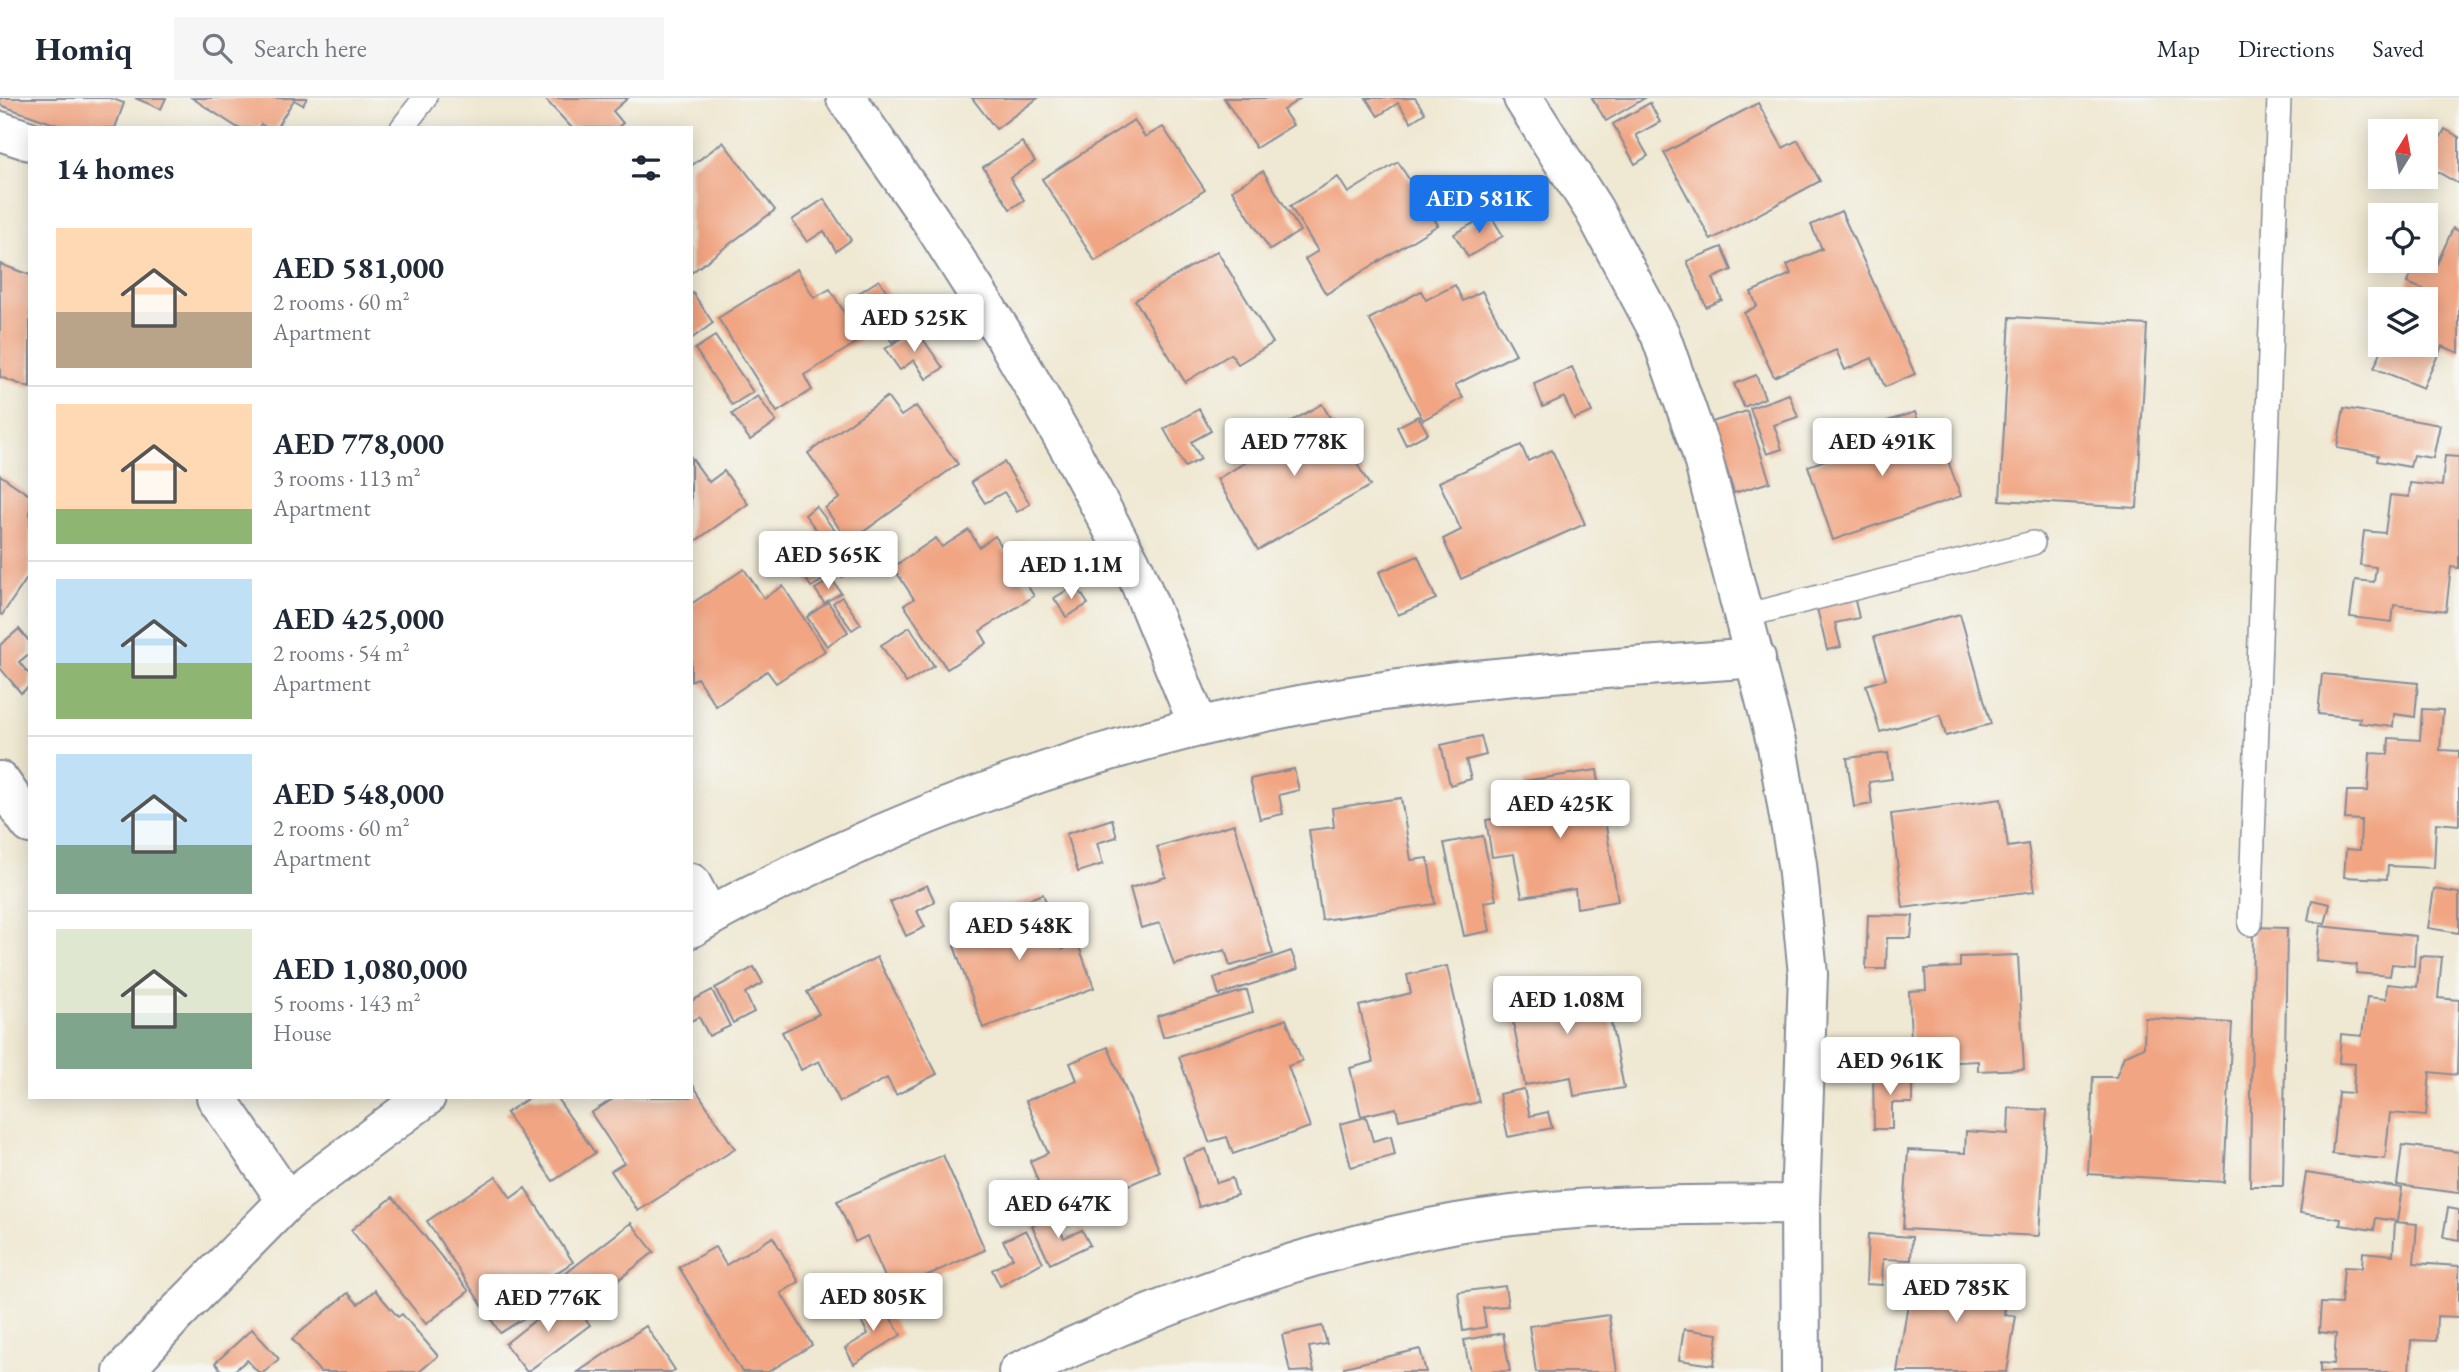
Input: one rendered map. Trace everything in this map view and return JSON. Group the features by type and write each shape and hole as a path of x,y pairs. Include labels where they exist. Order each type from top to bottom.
{"street":[{"path":"846,98 930,219 1003,334 1071,451 1135,571 1199,727"},
{"path":"1522,98 1594,210 1660,334 1700,452 1777,746 1797,864 1808,974 1800,1204 1801,1372"},
{"path":"0,131 28,140"},
{"path":"693,892 700,923 785,878 899,826 989,791 1093,756 1199,727 1353,696 1543,674 1756,658"},
{"path":"0,781 28,821"},
{"path":"217,1099 287,1201"},
{"path":"123,1372 287,1201 423,1099"},
{"path":"1018,1372 1097,1334 1204,1293 1310,1256 1384,1237 1460,1222 1562,1211 1639,1206 1800,1204"}],"lane":[{"path":"404,126 425,98"},
{"path":"2250,924 2279,98"},
{"path":"1744,616 2033,543"}],"building":[{"path":"0,98 110,98 124,103 116,126 60,126 0,105"},
{"path":"135,98 166,98 161,109"},
{"path":"192,98 307,98 303,105 294,100 277,126 235,126"},
{"path":"544,98 628,98 613,111 623,123 619,126 570,126"},
{"path":"972,98 1038,98 996,129"},
{"path":"1224,98 1301,98 1283,110 1293,125 1256,148"},
{"path":"1366,98 1415,98 1425,113 1411,122 1398,103 1378,116"},
{"path":"1592,98 1645,98 1606,121"},
{"path":"1650,103 1660,122 1636,135 1648,156 1635,164 1613,124"},
{"path":"1758,103 1783,148 1798,140 1820,181 1711,240 1664,153"},
{"path":"1134,120 1145,137 1163,127 1205,190 1095,261 1042,179"},
{"path":"2445,129 2459,137 2459,184 2438,172 2438,142"},
{"path":"723,142 775,210 693,272 693,164"},
{"path":"1022,142 1035,161 1010,178 1024,200 1010,209 983,167"},
{"path":"1398,162 1438,225 1326,294 1305,259 1318,251 1290,206 1338,177 1348,193"},
{"path":"1263,171 1300,231 1270,250 1232,190"},
{"path":"824,199 851,240 836,251 824,231 807,242 792,220"},
{"path":"1841,211 1915,374 1885,387 1872,358 1845,370 1836,350 1774,377 1744,313 1757,306 1751,292 1791,274 1787,265 1822,249 1811,225"},
{"path":"1490,214 1503,236 1468,257 1454,234"},
{"path":"2453,228 2459,231 2459,353 2442,346 2438,355 2438,287 2418,287 2407,283 2411,273 2438,273 2438,262"},
{"path":"1722,247 1732,270 1713,278 1722,300 1706,307 1687,261"},
{"path":"1217,251 1273,343 1238,364 1231,354 1185,382 1135,300"},
{"path":"0,264 28,274 28,387 0,377"},
{"path":"797,269 814,298 830,289 861,340 804,375 812,390 777,412 718,318"},
{"path":"879,280 912,328 892,342 859,293"},
{"path":"1455,285 1463,301 1482,291 1516,354 1455,385 1463,398 1423,420 1369,319 1421,291 1426,300"},
{"path":"693,293 713,323 693,338"},
{"path":"2010,317 2147,325 2137,508 2000,500"},
{"path":"916,329 943,368 926,379 914,360 900,370 885,349"},
{"path":"715,336 753,392 732,405 695,349"},
{"path":"2379,357 2437,357 2423,388 2374,368"},
{"path":"1572,367 1592,412 1574,419 1564,397 1543,407 1534,384"},
{"path":"1756,375 1765,398 1744,407 1734,384"},
{"path":"1789,394 1798,417 1774,425 1782,449 1767,454 1750,408"},
{"path":"758,396 776,422 750,440 732,414"},
{"path":"887,397 901,416 916,406 958,464 849,542 825,508 840,498 808,453"},
{"path":"1322,404 1370,486 1258,550 1217,479 1274,446 1267,435"},
{"path":"2344,408 2440,425 2433,458 2413,455 2410,467 2377,461 2378,455 2337,448"},
{"path":"1199,409 1211,431 1191,442 1201,459 1185,467 1164,429"},
{"path":"1747,411 1770,482 1734,493 1712,422"},
{"path":"1915,412 1931,458 1945,453 1961,496 1833,540 1808,466 1865,446 1860,430"},
{"path":"1418,416 1428,433 1406,445 1397,427"},
{"path":"1521,445 1528,461 1552,450 1585,524 1461,579 1443,539 1461,530 1439,482"},
{"path":"2445,456 2459,457 2459,568 2451,567 2446,611 2394,605 2392,622 2350,617 2355,580 2374,582 2376,567 2360,565 2364,531 2385,533 2390,495 2409,497 2410,483 2442,486"},
{"path":"693,460 709,482 724,471 748,504 693,543"},
{"path":"1004,462 1030,504 1017,512 1004,492 985,503 971,482"},
{"path":"0,475 28,494 28,577 2,615"},
{"path":"816,506 838,535 827,543 805,515"},
{"path":"969,530 979,547 995,536 1034,596 980,631 987,643 947,669 904,605 914,599 893,567 936,538 942,547"},
{"path":"842,538 860,566 842,577 824,549"},
{"path":"811,543 830,576 811,587 792,555"},
{"path":"1418,556 1436,599 1398,615 1379,572"},
{"path":"744,569 764,598 783,586 825,651 776,683 767,671 716,706 697,678 693,680 693,603"},
{"path":"832,579 841,593 824,603 815,589"},
{"path":"1076,585 1088,604 1066,617 1054,598"},
{"path":"1853,591 1859,618 1835,623 1841,647 1827,650 1815,600"},
{"path":"842,597 861,624 852,630 833,603"},
{"path":"828,602 848,632 827,646 807,617"},
{"path":"1960,614 1991,724 1946,736 1940,715 1880,732 1866,685 1886,679 1874,637"},
{"path":"910,627 934,666 906,683 881,645"},
{"path":"19,629 28,640 28,655 19,662 28,673 28,688 21,693 0,668 0,645"},
{"path":"2322,674 2418,683 2415,717 2394,714 2393,727 2359,723 2360,718 2318,714"},
{"path":"2422,709 2443,710 2440,750 2459,751 2459,825 2436,823 2434,868 2388,866 2387,879 2344,877 2346,849 2360,850 2361,820 2345,819 2347,791 2368,791 2370,753 2388,754 2389,738 2420,740"},
{"path":"1481,736 1486,755 1466,760 1471,779 1450,785 1441,745"},
{"path":"1888,753 1892,779 1869,782 1872,804 1854,807 1847,758"},
{"path":"1294,769 1299,790 1279,795 1283,814 1260,819 1250,779"},
{"path":"1597,770 1618,901 1577,908 1575,889 1522,897 1514,854 1492,857 1486,820 1529,813 1524,781"},
{"path":"1401,798 1411,860 1428,858 1435,904 1322,920 1309,830 1334,827 1332,808"},
{"path":"2001,799 2008,847 2028,844 2035,891 1903,908 1891,814"},
{"path":"1112,819 1117,837 1097,843 1103,864 1078,872 1066,834"},
{"path":"1234,824 1273,954 1230,966 1225,950 1174,965 1160,923 1141,928 1130,888 1166,877 1157,847"},
{"path":"1483,836 1496,900 1484,902 1490,931 1464,936 1444,843"},
{"path":"927,885 935,902 917,911 925,927 906,936 890,902"},
{"path":"2434,889 2459,893 2459,933 2428,928"},
{"path":"1043,894 1063,949 1078,944 1094,988 983,1028 954,946 972,940 965,921"},
{"path":"2312,900 2330,904 2325,924 2308,920"},
{"path":"1868,915 1913,916 1911,938 1887,938 1886,969 1866,969"},
{"path":"2320,926 2416,936 2414,966 2392,964 2390,976 2356,973 2357,965 2316,961"},
{"path":"2253,927 2287,928 2283,1186 2250,1186"},
{"path":"1291,951 1298,969 1219,995 1214,978"},
{"path":"2018,955 2024,1069 1978,1071 1978,1061 1912,1064 1909,991 1926,990 1925,969 1960,967 1960,957"},
{"path":"2420,956 2442,957 2438,998 2459,1000 2457,1075 2430,1072 2426,1116 2390,1113 2385,1159 2332,1154 2338,1092 2353,1093 2355,1064 2339,1063 2341,1034 2362,1036 2367,997 2386,999 2387,984 2417,987"},
{"path":"877,957 937,1074 896,1095 887,1078 840,1102 819,1061 801,1070 782,1032 819,1014 807,992"},
{"path":"1447,966 1479,1102 1399,1120 1396,1108 1361,1116 1350,1068 1373,1062 1359,1006 1411,993 1407,975"},
{"path":"754,967 763,983 745,993 754,1012 733,1023 715,988"},
{"path":"1602,977 1624,1088 1574,1096 1571,1077 1525,1085 1508,995"},
{"path":"712,990 730,1026 709,1036 699,1017 693,1020 693,1000"},
{"path":"1247,990 1253,1012 1163,1037 1157,1016"},
{"path":"2145,1018 2232,1023 2224,1182 2088,1174 2093,1077 2116,1077 2124,1056 2144,1047"},
{"path":"1286,1019 1302,1061 1288,1066 1310,1127 1233,1154 1227,1137 1209,1142 1179,1057"},
{"path":"1108,1047 1160,1172 1083,1204 1077,1192 1047,1204 1030,1161 1048,1153 1026,1101 1077,1080 1070,1063"},
{"path":"1912,1074 1912,1103 1892,1103 1892,1129 1874,1129 1873,1075"},
{"path":"693,1085 735,1149 638,1211 611,1171 624,1163 591,1113 613,1099 693,1099"},
{"path":"1524,1089 1530,1116 1548,1112 1552,1128 1508,1137 1499,1094"},
{"path":"527,1099 557,1099 595,1153 553,1181 506,1113"},
{"path":"2009,1108 2047,1110 2039,1236 1903,1229 1908,1150 1965,1153 1966,1131 2008,1134"},
{"path":"1366,1117 1373,1141 1391,1136 1395,1155 1351,1167 1340,1124"},
{"path":"2402,1145 2459,1152 2459,1193 2397,1185"},
{"path":"1206,1149 1217,1183 1232,1178 1237,1195 1199,1207 1183,1157"},
{"path":"943,1155 985,1250 891,1291 867,1236 855,1242 837,1201"},
{"path":"2306,1173 2402,1188 2397,1221 2376,1218 2374,1230 2340,1225 2341,1219 2300,1213"},
{"path":"496,1176 511,1198 525,1188 573,1262 527,1292 539,1309 500,1333 427,1221"},
{"path":"393,1197 469,1291 426,1324 351,1230"},
{"path":"2448,1208 2459,1210 2459,1240 2443,1237"},
{"path":"1053,1216 1064,1238 1082,1230 1090,1245 1050,1264 1032,1226"},
{"path":"2395,1222 2417,1224 2414,1263 2459,1266 2459,1317 2437,1316 2436,1341 2411,1340 2409,1372 2320,1372 2320,1363 2334,1364 2336,1334 2319,1332 2321,1303 2341,1304 2344,1267 2362,1268 2363,1252 2393,1255"},
{"path":"631,1223 654,1252 584,1307 561,1277"},
{"path":"1026,1230 1043,1262 1000,1286 992,1270 1013,1258 1003,1241"},
{"path":"1868,1234 1912,1237 1911,1260 1883,1259 1882,1285 1866,1284"},
{"path":"773,1237 799,1282 781,1293 812,1345 768,1372 742,1372 679,1267 715,1247 726,1265"},
{"path":"1914,1266 2009,1281 2004,1315 2016,1316 2007,1372 1897,1372"},
{"path":"1505,1286 1508,1306 1483,1308 1486,1327 1463,1331 1458,1292"},
{"path":"375,1290 398,1317 402,1314 438,1356 419,1372 320,1372 292,1339 348,1293 358,1304"},
{"path":"567,1295 590,1325 527,1372 505,1344"},
{"path":"880,1301 901,1335 854,1364 845,1348 868,1334 858,1315"},
{"path":"1609,1315 1617,1372 1536,1372 1529,1326"},
{"path":"646,1326 675,1370 578,1372"},
{"path":"1322,1326 1327,1344 1309,1347 1314,1371 1290,1372 1282,1335"},
{"path":"252,1329 279,1359 264,1372 258,1372 247,1360 233,1372 223,1372 215,1363"},
{"path":"1684,1329 1718,1334 1714,1365 1679,1360"},
{"path":"1503,1333 1510,1371 1470,1372 1464,1340"},
{"path":"1420,1349 1426,1372 1345,1372 1344,1367"}]}
